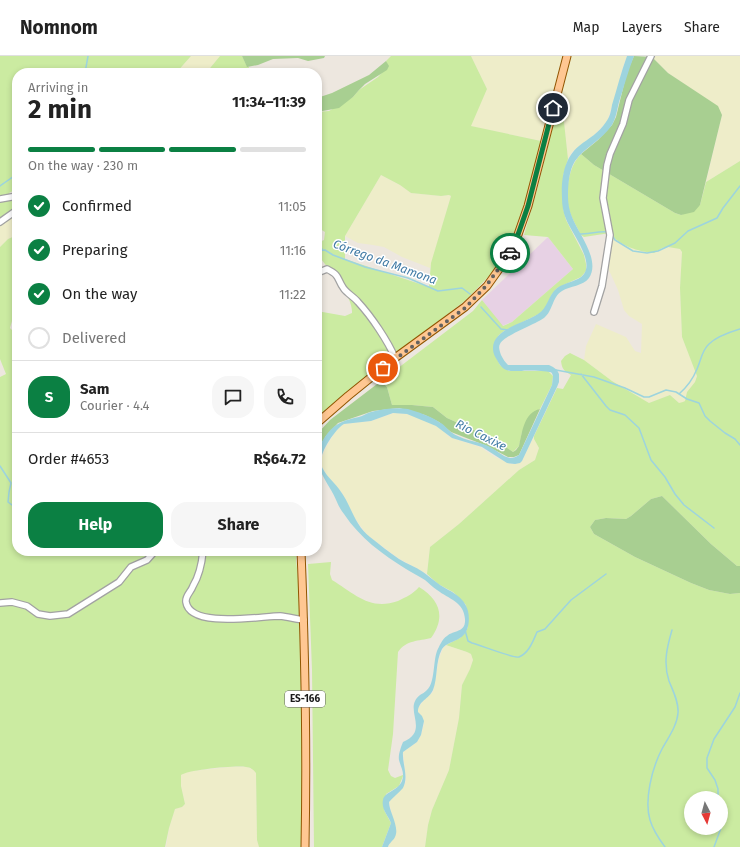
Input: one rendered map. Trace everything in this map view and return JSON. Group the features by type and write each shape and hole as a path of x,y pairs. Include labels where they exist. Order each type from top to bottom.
{"main road":[{"path":"322,419 395,358 465,308 486,286 514,246 528,206 567,56"},
{"name":"ES-166","path":"301,556 304,620 306,789 305,847"}],"street":[{"path":"594,312 602,286 610,235 603,198 607,165 610,154 623,124 629,100 651,56"},
{"path":"0,199 12,197"},
{"path":"0,222 12,214"},
{"path":"322,271 327,269 336,274 345,290 358,301 390,346 395,358"},
{"path":"0,603 12,602 27,606 38,614 50,616 68,614 119,582 131,567 147,560 151,556"},
{"path":"203,556 194,585 187,596 186,601 187,608 195,615 207,618 241,619 280,616 304,620"}],"shaded area":[{"path":"548,237 573,269 512,322 502,326 482,300"}],"green space":[{"path":"0,56 191,56 180,68 12,68 12,192 9,193 10,197 12,197 12,214 0,222"},
{"path":"191,56 220,56 210,68 180,68"},
{"path":"220,56 242,56 249,67 249,68 210,68"},
{"path":"242,56 325,56 324,58 308,61 298,58 273,59 258,65 247,67"},
{"path":"391,56 471,56 487,89 471,126 541,141 521,218 503,256 490,275 466,300 398,352 322,414 322,312 345,316 352,313 349,299 341,284 322,260 322,241 324,240 325,232 322,230 322,112 329,111 353,97 359,90 378,77 388,66 386,61","holes":["381,175 400,185 411,193 451,196 431,263 429,287 345,259 345,236"]},
{"path":"471,56 564,56 541,141 470,126 487,89"},
{"path":"571,56 627,56 607,122 594,135 572,152 568,159 561,94"},
{"path":"634,56 652,57 668,73 718,106 722,115 700,205 694,212 681,215 675,213 594,165 581,154 598,140 612,125 616,117 627,72"},
{"path":"651,56 740,56 740,161 706,182 722,115 717,106 668,73"},
{"path":"386,61 389,66 387,70 365,84 353,97 339,108 322,111 322,96 369,75"},
{"path":"561,94 568,159 563,176 563,208 566,220 584,255 586,271 581,277 557,288 552,294 545,309 539,314 504,331 499,335 494,343 494,353 500,365 509,371 548,371 553,376 552,385 540,409 522,432 519,446 513,452 496,440 447,418 433,407 392,405 387,387 381,381 473,311 482,300 503,326 512,322 573,269 548,237 524,235"},
{"path":"581,154 594,165 675,213 681,215 700,205 706,182 740,161 740,566 737,566 711,544 662,496 651,499 626,519 606,518 595,520 590,527 594,534 635,557 691,583 709,590 730,594 740,593 740,847 425,847 432,810 449,770 459,718 462,685 473,660 471,654 446,645 460,638 468,627 466,605 453,592 438,584 427,574 430,547 459,524 519,470 535,460 539,448 534,436 557,388 563,389 571,375 565,371 562,366 561,361 565,356 570,353 584,360 612,381 649,403 670,395 679,403 685,401 687,392 695,382 697,376 682,337 680,288 682,252 680,249 668,247 662,248 654,253 642,251 623,244 610,233 584,237 581,235 569,210 567,196 570,173 573,165"},
{"path":"381,175 400,185 411,193 451,196 430,268 402,257 384,247 358,243 345,236"},
{"path":"12,214 12,237 0,247 0,222"},
{"path":"12,237 12,321 10,328 12,330 12,556 296,556 303,618 307,847 259,847 257,840 256,773 247,767 223,767 185,773 181,775 181,786 185,804 182,807 175,809 165,847 0,847 0,377 6,374 0,359 0,247"},
{"path":"614,238 627,245 657,252 662,248 668,247 680,249 682,252 680,288 682,337 697,375 695,382 687,392 683,403 679,403 670,395 649,403 612,381 584,360 586,346 596,324 626,337 635,351 641,353 642,324 629,316 624,310 618,290 608,268 606,249"},
{"path":"381,381 387,387 392,405 433,407 447,418 496,440 513,452 519,446 523,429 530,414 540,409 519,455 514,457 508,457 487,446 451,432 439,422 425,415 399,408 373,411 338,423 322,442 322,429 330,420"},
{"path":"394,413 407,414 427,421 443,430 448,436 480,447 495,457 511,464 522,461 534,436 539,448 535,460 519,470 459,524 430,547 427,574 398,558 367,535 354,517 342,493 329,479 322,467 322,457 325,449 335,432 340,427 344,424 371,421"},
{"path":"662,496 711,544 737,566 740,566 740,593 730,594 709,590 691,583 635,557 594,534 590,527 595,520 606,518 626,519 651,499"},
{"path":"331,562 330,574 332,580 363,600 379,604 388,604 407,597 419,587 432,598 436,603 438,610 438,623 431,638 409,643 398,652 393,734 388,770 391,776 395,778 403,776 399,786 386,794 384,810 391,823 382,847 314,847 312,670 308,564"},
{"path":"446,645 471,654 473,660 462,685 459,718 449,770 432,810 425,847 388,847 396,833 389,802 405,784 406,779 403,752 417,742 421,735 424,724 418,712 418,708 433,692 439,659 443,648"},
{"path":"229,767 247,767 254,770 256,773 257,840 259,847 166,847 169,828 175,809 182,807 185,804 181,786 181,775 184,772"}],"water":[{"path":"627,56 634,56 612,125 579,156 571,169 569,178 568,199 570,212 587,247 592,263 592,271 589,278 583,283 562,291 556,297 549,312 544,318 507,337 499,345 501,355 508,365 549,365 557,370 559,374 559,382 557,387 522,461 515,464 507,463 482,447 452,438 436,426 407,414 393,413 371,421 344,424 336,431 322,455 322,442 330,430 342,422 360,417 370,412 399,408 408,409 428,416 442,424 455,435 488,446 507,457 513,458 519,455 552,385 553,376 551,372 510,371 505,369 494,355 494,342 498,336 510,327 538,314 544,308 557,288 578,279 584,274 586,261 584,254 563,211 562,191 564,169 574,151 594,135 603,126 608,118"},
{"path":"322,467 343,495 360,527 377,543 399,559 420,570 440,585 457,595 466,606 469,615 467,630 463,636 442,649 438,659 436,680 433,690 418,708 418,712 424,721 421,735 417,742 403,752 405,784 389,802 396,833 388,847 382,847 391,823 384,809 383,800 386,795 400,784 403,778 399,753 403,742 411,737 415,732 415,701 430,687 437,651 441,643 447,636 464,627 465,619 464,613 459,605 435,589 425,580 388,557 364,538 350,523 322,475"}],"waterway":[{"path":"86,68 88,56"},
{"name":"Córrego da Mamona","path":"0,186 12,178"},
{"path":"612,235 615,240 633,251 647,253 658,251 675,243 688,231 717,218 740,186"},
{"path":"579,234 609,232"},
{"name":"Córrego da Mamona","path":"322,250 325,250 333,255 365,267 408,278 438,291 462,288 470,294"},
{"name":"Córrego da Mamona","path":"481,307 501,329 508,330"},
{"path":"679,394 694,376 703,352 707,346 712,341 740,329"},
{"path":"556,370 594,377 625,388 644,397 649,397 666,390 676,392 687,399 699,403 705,416 725,433 735,439 740,445"},
{"path":"581,374 610,410 625,415 639,428 651,460 665,477 675,494 684,505 714,528"},
{"path":"0,466 11,483 8,502 12,505"},
{"path":"465,630 468,641 504,654 519,657 528,650 537,632 545,629 571,600 606,574"},
{"path":"665,847 651,824 648,812 648,803 650,784 655,765 674,727 678,713 677,701 669,681 666,668 667,649 672,630"},
{"path":"718,791 715,780 707,768 707,758 714,739 735,707 740,693"},
{"path":"714,847 718,835"}],"way so far":[{"path":"383,368 465,308 486,286 510,253"}],"route":[{"path":"510,253 514,246 528,206 553,108"}],"water label":[{"name":"Rio Caxixe","path":"481,435"}]}
